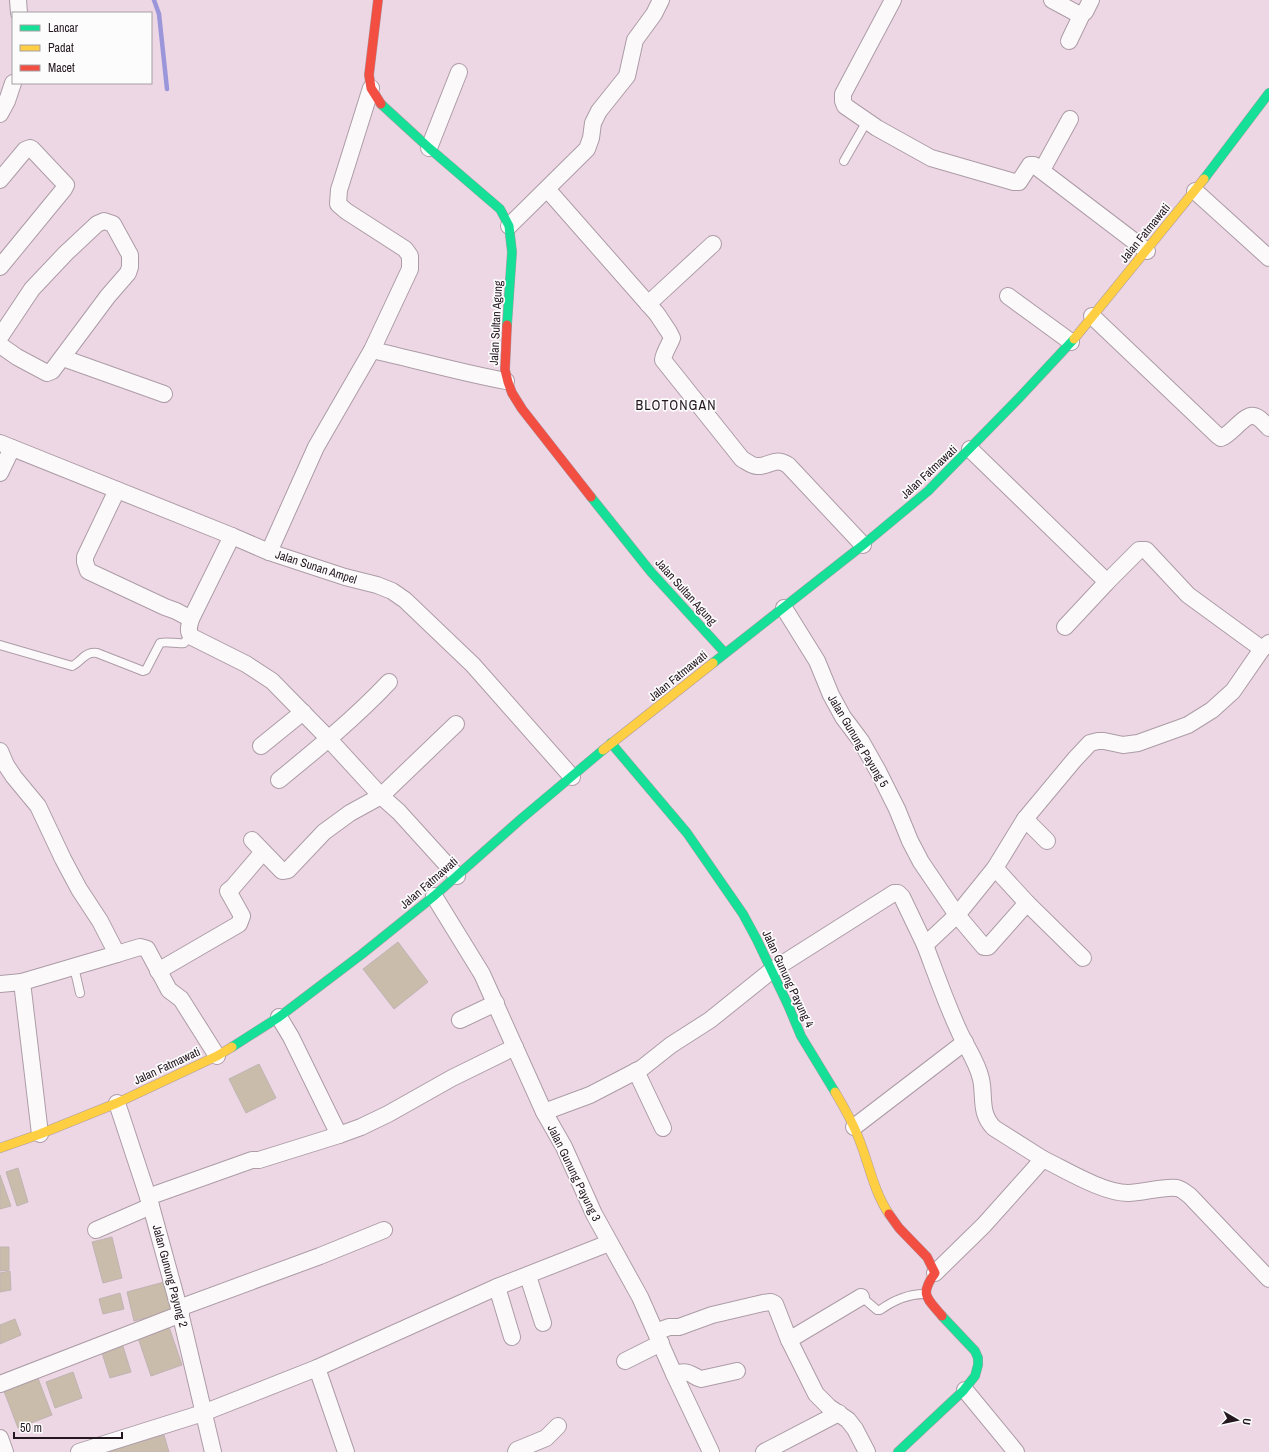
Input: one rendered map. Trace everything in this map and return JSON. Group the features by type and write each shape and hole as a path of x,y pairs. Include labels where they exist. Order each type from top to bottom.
{"main road":[{"name":"Jalan Sultan Agung","path":"378,0 369,75 371,88 381,104 496,206 505,216 509,226 512,252 505,364 506,381 510,390 522,409 651,572 725,653"},
{"name":"Jalan Fatmawati","path":"0,1148 40,1134 117,1103 217,1056 279,1017 362,954 434,896 521,819 612,743 863,545 928,491 970,449 1071,342 1195,191 1269,94"},
{"name":"Jalan Gunung Payung 4","path":"612,743 687,833 743,914 788,1005 801,1036 840,1100 854,1127 883,1205 899,1228 927,1257 935,1273"},
{"path":"898,1452 912,1437 965,1390 974,1379 979,1367 978,1356 975,1351 927,1299 925,1294 928,1283 935,1273"}],"street":[{"path":"18,0 19,12"},
{"path":"509,226 587,149 592,138 593,123 599,111 627,76 635,40 654,14 661,0"},
{"path":"893,0 843,94 842,100 845,106 877,128 931,158 1014,182 1019,182 1030,165 1034,165 1147,250"},
{"path":"1052,0 1078,14 1082,14"},
{"path":"1070,41 1082,14 1091,0"},
{"path":"429,148 459,72"},
{"path":"0,114 7,101 13,84"},
{"path":"268,552 316,446 372,350 410,269 410,256 405,249 346,211 338,204 339,190 371,88"},
{"path":"1042,170 1070,119"},
{"path":"0,180 25,150 32,148 66,185 0,267"},
{"path":"547,189 648,304 669,332 672,338 669,346 664,352 663,360 742,459 756,466 768,465 775,461 782,461 788,465 863,545"},
{"path":"1195,191 1269,258"},
{"path":"0,337 32,288 96,224 101,221 111,223 116,227 130,255 130,267 128,273 108,296 52,371 47,373 17,357 0,345"},
{"path":"648,304 713,244"},
{"path":"1008,296 1071,342"},
{"path":"1092,316 1217,436 1221,438 1226,437 1246,418 1251,416 1259,418 1269,428"},
{"path":"372,350 405,357 467,374 506,381"},
{"path":"63,358 164,394"},
{"path":"0,473 6,446"},
{"name":"Jalan Sunan Ampel","path":"6,446 232,536 268,552 392,591 405,600 473,665 572,777"},
{"path":"970,449 1107,582"},
{"path":"117,490 85,557 88,571 176,611 191,627 260,672 286,694 381,796 399,812 457,876"},
{"path":"191,627 232,536"},
{"path":"925,945 957,915 995,868 1025,819 1090,743 1104,741 1123,745 1138,743 1188,725 1212,710 1232,690 1266,646 1188,595 1146,550 1143,549 1139,550 1064,627"},
{"name":"Jalan Gunung Payung 5","path":"784,608 817,661 831,695 843,717 861,741 878,771 921,862 957,915 984,947 988,947 1027,903"},
{"path":"279,780 329,740 364,708 389,682"},
{"path":"261,746 303,712"},
{"path":"158,971 239,924 242,916 231,890 258,846 282,871 288,870 324,832 350,813 381,796 456,724"},
{"path":"0,751 6,765 7,777 38,806 79,889 100,921 117,954"},
{"path":"1025,819 1047,841"},
{"path":"995,868 1027,903 1083,958"},
{"path":"544,1112 590,1095 636,1071 710,1020 771,971 894,893 898,893 902,897 925,945 943,993 965,1042 973,1056 981,1079 984,1114 988,1122 994,1128 1043,1159 1087,1181 1113,1191 1127,1193 1169,1188 1183,1191 1195,1201 1269,1279"},
{"name":"Jalan Gunung Payung 3","path":"434,896 482,974 544,1112 564,1147 584,1194 609,1243 640,1297 711,1452"},
{"path":"0,984 22,982 140,947 147,949 169,990 181,1000 217,1056"},
{"path":"22,982 40,1134"},
{"path":"460,1020 496,1003"},
{"path":"279,1017 291,1037 339,1135"},
{"path":"854,1127 965,1042"},
{"path":"96,1230 149,1201 252,1160 259,1160 361,1127 388,1114 452,1078 515,1047"},
{"path":"636,1071 662,1128"},
{"name":"Jalan Gunung Payung 2","path":"117,1103 149,1201 180,1311 213,1452"},
{"path":"935,1273 984,1225 1043,1159"},
{"path":"0,1384 384,1230"},
{"path":"80,1452 203,1413 317,1368 497,1288 609,1243"},
{"path":"528,1276 543,1323"},
{"path":"497,1288 512,1337"},
{"path":"789,1340 861,1297"},
{"path":"624,1361 658,1338 669,1327 679,1327 712,1315 771,1302 775,1304 778,1309 789,1340 816,1394 848,1420 855,1429 867,1452"},
{"path":"317,1368 346,1452"},
{"path":"674,1374 684,1372 701,1379 737,1371"},
{"path":"965,1390 1016,1452"},
{"path":"764,1452 839,1413"},
{"path":"516,1452 517,1450 546,1438 558,1426"},
{"path":"0,1438 6,1452"}],"lane":[{"path":"844,161 867,121"},
{"path":"0,645 72,666 84,656 90,653 97,653 143,671 146,670 160,643 184,643 191,627"},
{"path":"74,966 80,993"},
{"path":"861,1297 877,1310 880,1310 903,1297 912,1294 925,1294"}],"building":[{"path":"398,942 428,982 394,1009 363,969"},
{"path":"259,1064 276,1098 246,1113 229,1079"},
{"path":"18,1168 28,1202 17,1206 6,1172"},
{"path":"0,1175 11,1206 0,1209"},
{"path":"112,1237 122,1278 103,1283 92,1242"},
{"path":"0,1247 9,1247 9,1270 0,1271"},
{"path":"10,1271 11,1290 0,1292 0,1273"},
{"path":"164,1282 172,1311 134,1321 127,1292"},
{"path":"120,1293 124,1309 103,1314 99,1299"},
{"path":"15,1319 21,1335 0,1344 0,1325"},
{"path":"167,1321 182,1365 151,1376 136,1332"},
{"path":"121,1340 131,1372 110,1378 100,1347"},
{"path":"73,1372 82,1398 55,1408 46,1382"},
{"path":"36,1373 52,1415 18,1428 2,1386"},
{"path":"164,1435 169,1452 111,1452 110,1450"}],"waterway":[{"path":"154,0 159,14 167,89"}],"traffic: fast":[{"path":"1204,179 1269,93"},
{"path":"381,104 429,148 500,209 509,226 512,252 507,325"},
{"path":"713,663 863,545 928,491 1019,398 1074,339"},
{"path":"591,497 651,572 725,653"},
{"path":"611,743 687,833 743,914 788,1005 801,1036 835,1092"},
{"path":"232,1047 279,1017 362,954 434,896 521,819 603,750"},
{"path":"898,1452 963,1391 975,1376 978,1365 978,1358 975,1351 942,1316"}],"traffic: slow":[{"path":"1074,339 1204,179"},
{"path":"603,750 713,663"},
{"path":"0,1148 40,1134 117,1103 217,1056 232,1047"},
{"path":"835,1092 854,1127 863,1148 879,1197 889,1214"}],"traffic: jam":[{"path":"378,0 369,75 371,88 381,104"},
{"path":"507,325 505,370 512,393 522,409 591,497"},
{"path":"889,1214 899,1228 927,1257 935,1273 927,1286 927,1296 932,1305 942,1316"}],"district":[{"name":"BLOTONGAN","path":"676,405"}]}
